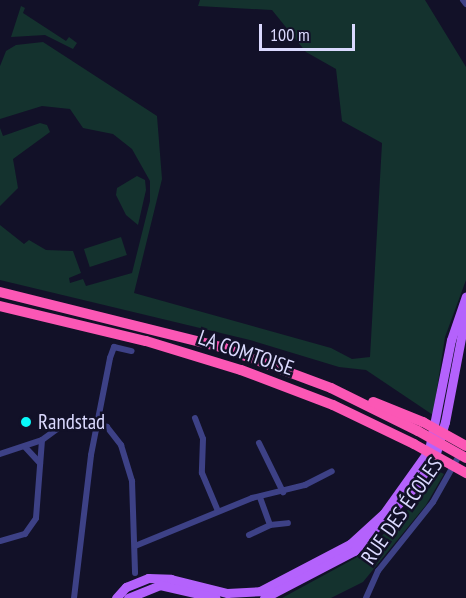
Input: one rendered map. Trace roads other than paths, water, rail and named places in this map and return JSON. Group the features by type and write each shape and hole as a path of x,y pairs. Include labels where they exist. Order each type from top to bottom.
{"highway":[{"name":"LA COMTOISE","path":"0,292 200,341 331,388 466,444"},
{"name":"LA COMTOISE","path":"0,306 218,363 322,401 414,444 466,473"},
{"name":"LA COMTOISE","path":"420,426 466,458"}],"main road":[{"path":"116,598 126,587 148,578 177,580 227,593 260,591 350,544 384,513 429,450 451,340 466,296"},
{"path":"264,598 354,550 418,483 436,453 446,422 466,312"},
{"path":"133,596 160,585 216,598"}],"street":[{"path":"463,0 466,4"},
{"path":"74,598 88,469 114,347 132,351"},
{"path":"195,418 203,439 202,473 218,510"},
{"path":"0,454 42,440 68,421 98,423 113,433 124,453 134,493 135,573"},
{"path":"0,540 15,538 31,528 36,518 42,440"},
{"path":"259,443 283,492"},
{"name":"RUE DES ÉCOLES","path":"366,598 378,571 433,502 466,444"},
{"path":"25,447 40,463"},
{"path":"135,546 218,510 283,492 332,471"},
{"path":"260,497 270,525"},
{"path":"249,535 270,525 288,522"}],"place":[{"name":"Randstad","path":"26,422"}]}
